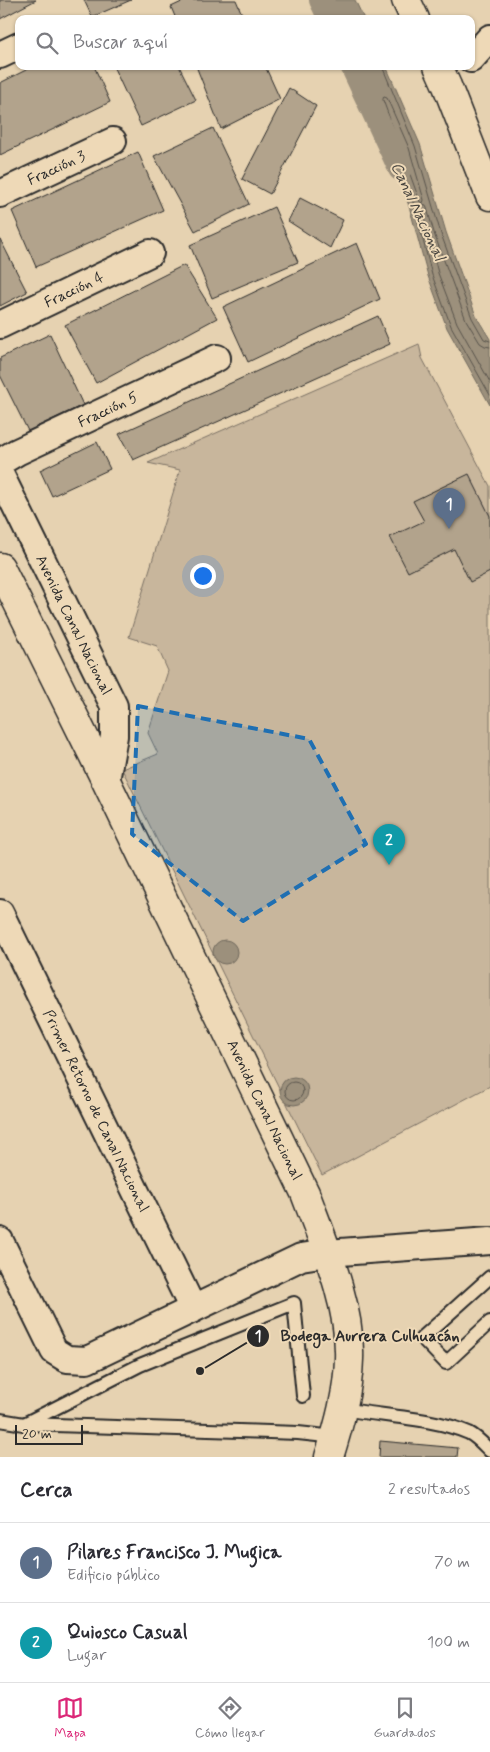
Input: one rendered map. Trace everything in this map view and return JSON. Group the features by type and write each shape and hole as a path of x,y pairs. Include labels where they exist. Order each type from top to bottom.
{"street":[{"path":"406,0 413,15"},
{"path":"475,55 490,38"},
{"path":"0,55 15,48"},
{"path":"456,70 442,76 490,196"},
{"name":"Fracción 3","path":"0,194 113,141"},
{"name":"Fracción 4","path":"0,325 150,253"},
{"name":"Fracción 5","path":"0,462 217,358"},
{"name":"Avenida Canal Nacional","path":"0,474 114,706 114,736 106,781"},
{"name":"Avenida Canal Nacional","path":"0,568 106,781 305,1193 327,1253 347,1321 349,1360 343,1409 332,1447"},
{"name":"Primer Retorno de Canal Nacional","path":"0,912 193,1308"},
{"path":"0,1241 54,1351 68,1359 87,1360 301,1257 327,1253 490,1241"}],"lane":[{"path":"490,1277 422,1338 446,1363 490,1322"},
{"path":"24,1424 140,1366 294,1303 303,1396"},
{"path":"343,1409 450,1427 471,1434 490,1451"},
{"path":"0,1420 24,1424 298,1434 332,1447"}],"highlighted area":[{"path":"138,706 309,739 366,844 243,921 132,834"}],"shaded area":[{"path":"419,344 422,358 490,486 490,1086 322,1175 122,769 158,754 148,733 168,671 157,646 129,637 180,470 148,463"}],"water":[{"path":"325,0 355,0 362,15 333,15"},
{"name":"Canal Nacional","path":"359,70 388,70 420,144 446,232 476,316 490,339 490,405 447,328 428,276 409,206 380,122"},
{"path":"225,940 234,943 237,952 234,961 225,964 216,961 213,952 216,943"},
{"path":"294,1077 304,1081 308,1091 304,1101 294,1105 284,1101 280,1091 284,1081"}],"building":[{"path":"0,0 36,0 0,19"},
{"path":"84,0 131,0 97,15 91,15"},
{"path":"186,0 236,0 242,15 174,15 171,7"},
{"path":"26,70 96,70 110,102 0,155 0,83"},
{"path":"115,70 181,70 196,100 141,126"},
{"path":"198,70 267,70 280,99 221,129"},
{"path":"289,88 316,106 270,194 242,179"},
{"path":"213,128 249,204 195,231 154,156"},
{"path":"138,152 163,210 36,267 12,211"},
{"path":"300,198 343,220 330,248 288,221"},
{"path":"274,207 298,262 212,298 190,245"},
{"path":"0,239 27,292 0,306"},
{"path":"357,243 380,299 248,362 223,307"},
{"path":"184,265 217,318 96,383 65,325"},
{"path":"378,316 390,344 133,460 119,434"},
{"path":"50,334 83,405 28,431 0,375 0,358"},
{"path":"97,442 110,469 52,496 40,470"},
{"path":"469,474 490,516 490,572 470,582 454,549 408,572 390,537 424,521 413,501"},
{"path":"380,1441 458,1448 457,1457 379,1457"}],"waterway":[{"name":"Canal Nacional","path":"321,0 328,15"},
{"name":"Canal Nacional","path":"354,70 400,169"}],"place":[{"name":"Pilares Francisco J. Mugica","path":"449,529"},
{"name":"Quiosco Casual","path":"389,865"},
{"name":"Bodega Aurrera Culhuacán","path":"200,1371"}]}
